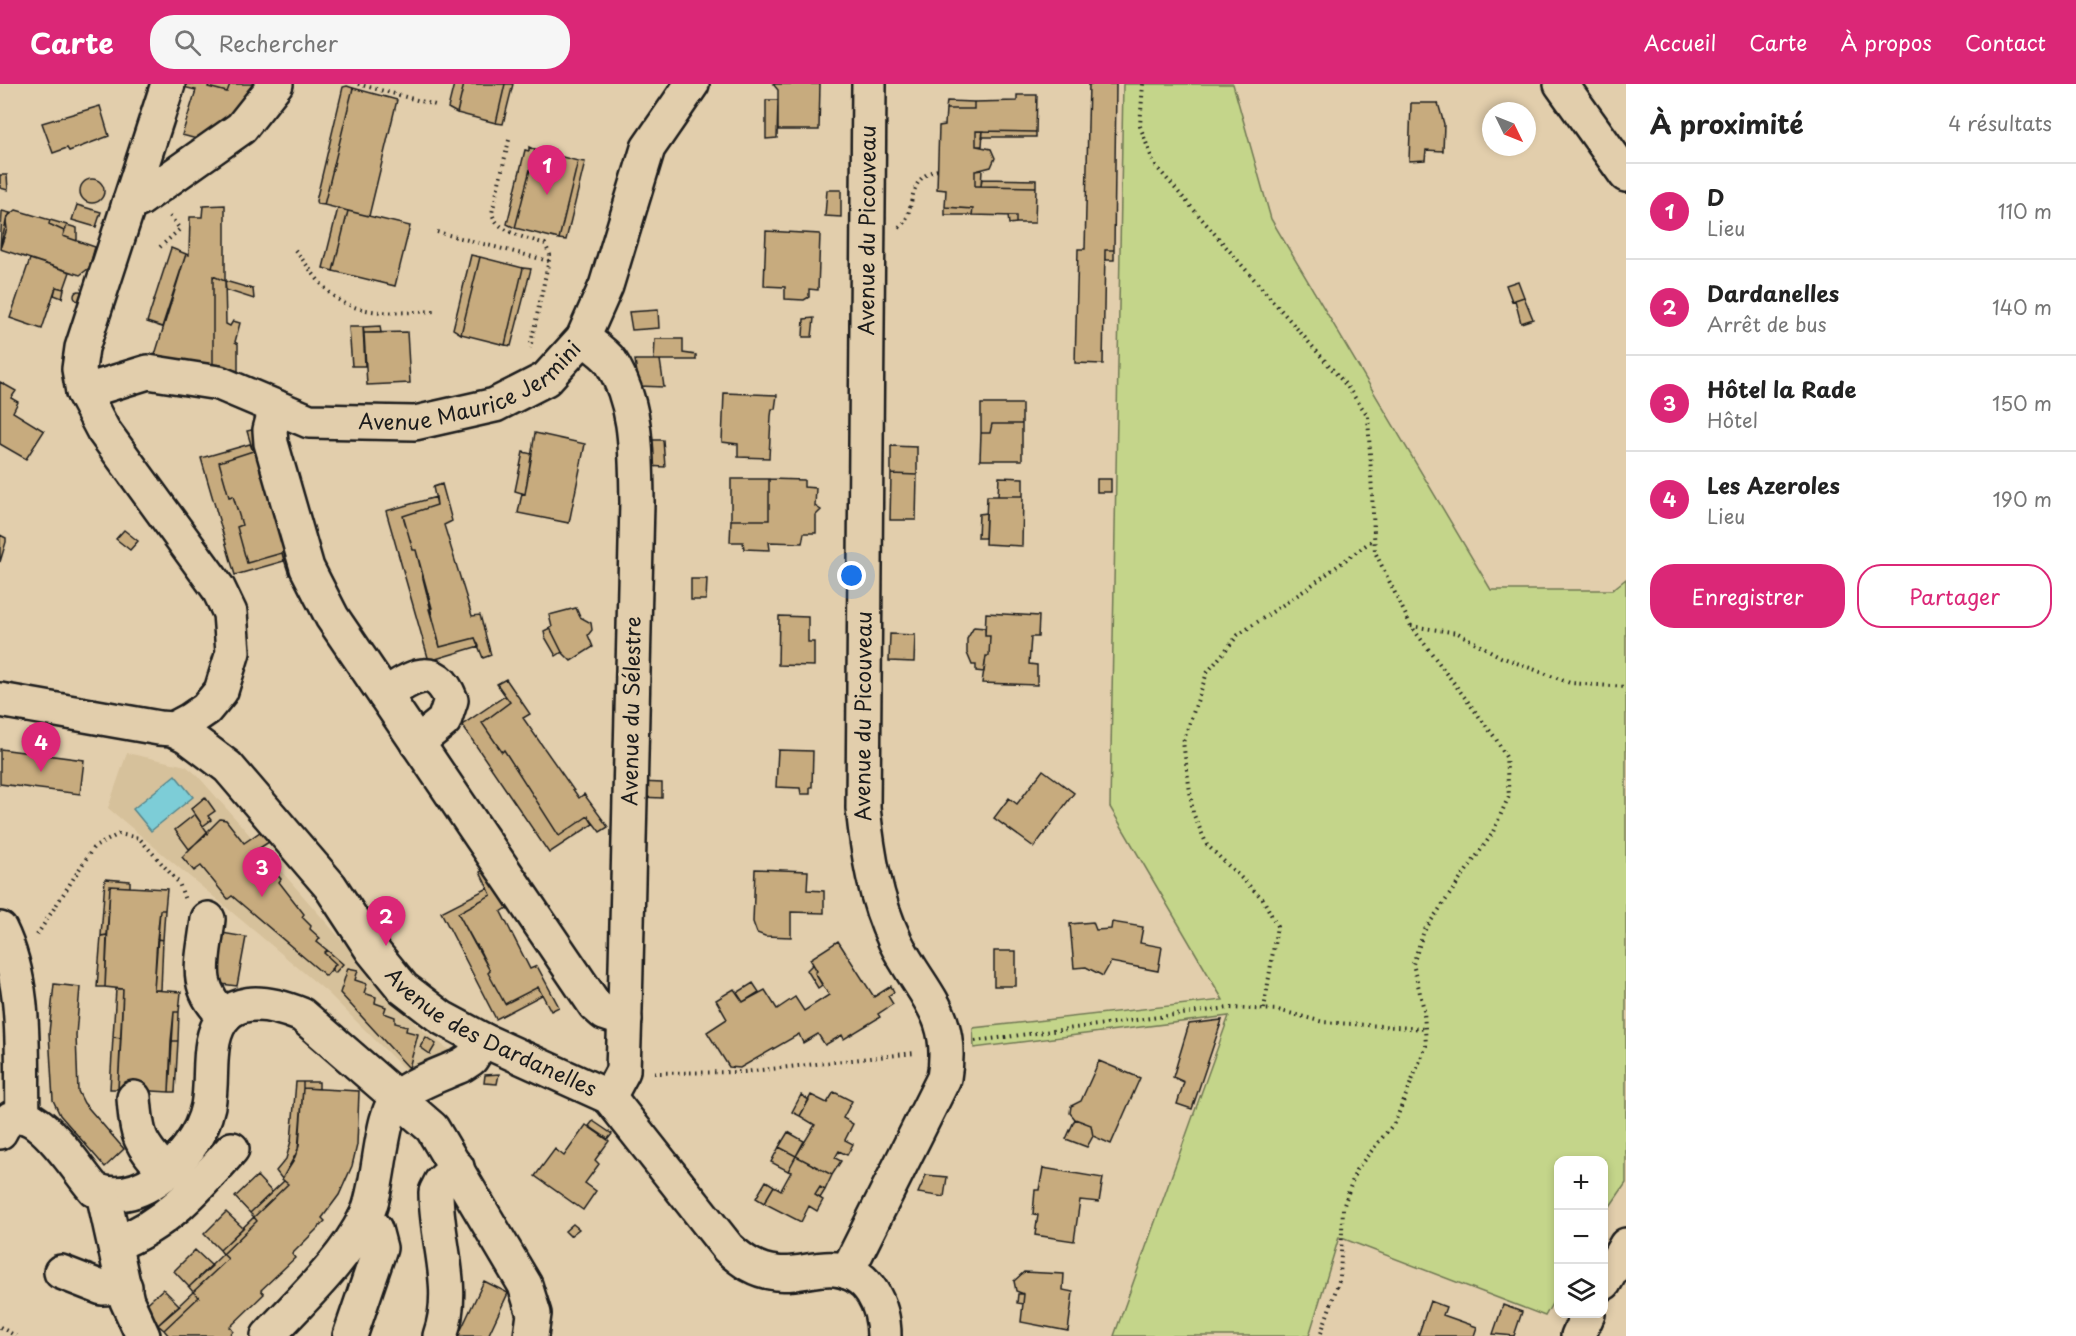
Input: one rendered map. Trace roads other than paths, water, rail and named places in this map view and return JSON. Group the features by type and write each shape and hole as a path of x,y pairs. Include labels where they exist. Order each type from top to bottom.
{"street":[{"path":"83,392 80,369 82,348 168,84"},
{"path":"129,203 139,200 241,128 276,84"},
{"name":"Avenue Maurice Jermini","path":"83,392 148,372 219,383 309,421 415,423 495,405 529,388 546,379 583,338 606,286 648,148 692,84"},
{"name":"Avenue du Picouveau","path":"847,1272 944,1078 932,1050 939,1014 896,941 880,902 869,862 863,808 869,84"},
{"path":"1561,84 1626,175"},
{"name":"Avenue du Sélestre","path":"583,338 611,361 627,398 635,429 637,514 625,1020 623,1071 609,1097"},
{"name":"Avenue des Dardanelles","path":"83,392 103,430 218,588 230,613 233,652 221,691 216,733 228,767"},
{"path":"276,407 270,430 271,444 307,568 332,617 595,1005 610,1016 625,1020"},
{"path":"385,695 418,675 430,676 447,690 451,700 444,721 417,742"},
{"path":"0,700 173,729 206,709 221,691"},
{"name":"Avenue des Dardanelles","path":"173,729 187,736 228,767 330,886 372,950 404,988 442,1018 483,1040 609,1097 728,1248 741,1260 757,1269 773,1273 792,1275 835,1269 847,1272"},
{"path":"208,919 202,976 211,1003 225,1016"},
{"path":"6,943 20,1003 11,1124 39,1122 87,1182 103,1193 123,1195 145,1187 166,1172 195,1139 208,1106 213,1041 225,1016 238,1006 260,1003 302,1015 398,1096 432,1128 525,1285 534,1314 531,1336"},
{"path":"268,1336 341,1255 365,1218 375,1197 387,1115 398,1096 462,1065 471,1059 483,1040"},
{"path":"134,1098 137,1132 143,1146 166,1172"},
{"path":"115,1244 153,1226 197,1189 232,1149"},
{"path":"440,1336 447,1317 448,1288 436,1192 441,1182 457,1167"},
{"path":"103,1193 128,1301 144,1336"},
{"path":"350,1336 380,1248 375,1229 365,1218"},
{"path":"1608,1276 1626,1245"},
{"path":"61,1272 102,1288 125,1287"},
{"path":"847,1272 865,1283 878,1300 884,1322 884,1336"},
{"path":"1578,1336 1586,1318"}],"water":[{"path":"175,775 193,797 151,831 133,809"}],"place":[{"name":"D","path":"547,195"},
{"name":"Les Azeroles","path":"41,772"},
{"name":"Hôtel la Rade","path":"262,897"},
{"name":"Dardanelles","path":"386,946"}]}
